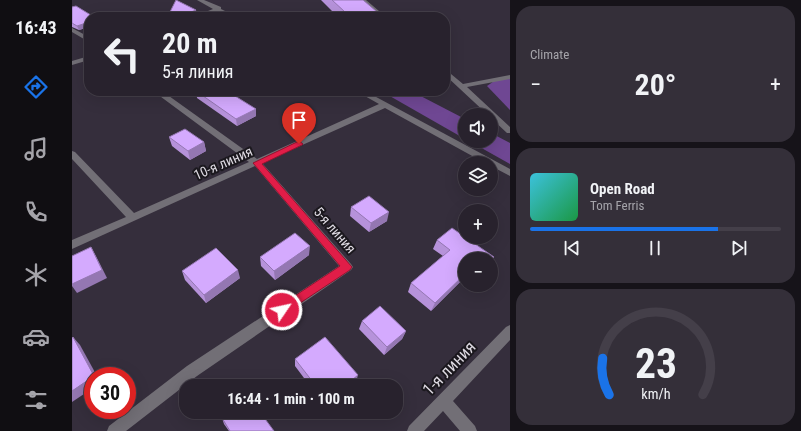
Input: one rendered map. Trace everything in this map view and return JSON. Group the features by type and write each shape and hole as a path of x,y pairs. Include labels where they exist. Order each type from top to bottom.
{"street":[{"path":"200,0 226,12"},
{"path":"363,0 377,12"},
{"path":"209,12 219,8"},
{"path":"72,30 84,37"},
{"path":"72,63 84,59"},
{"path":"450,76 510,131"},
{"path":"461,86 510,77"},
{"name":"5-я линия","path":"114,431 192,371 347,267 257,163 164,96"},
{"path":"369,96 510,173"},
{"name":"10-я линия","path":"72,245 384,105"},
{"path":"72,155 133,218"},
{"name":"1-я линия","path":"414,431 510,331"},
{"path":"443,400 470,431"}],"shaded area":[{"path":"510,77 510,110 487,86 497,79"},
{"path":"390,96 421,96 458,115 458,135"},
{"path":"498,137 510,143 510,164 481,148 498,148"}],"building":[{"path":"176,0 196,10 191,12 170,12"},
{"path":"332,0 363,0 377,12 349,12 345,12"},
{"path":"76,6 86,12 84,12 84,24 77,26 72,23 72,7"},
{"path":"203,96 235,96 256,109 236,119"},
{"path":"185,129 204,142 188,151 169,137"},
{"path":"369,196 389,212 371,223 351,207"},
{"path":"452,228 458,232 458,244 475,244 487,252 458,252 458,281 435,303 411,283 450,250 437,240"},
{"path":"295,233 310,246 274,271 260,257"},
{"path":"91,247 102,270 72,284 72,256"},
{"path":"216,248 238,270 204,295 182,271"},
{"path":"380,306 406,331 387,347 362,321"},
{"path":"73,337 89,367 84,367 84,383 72,391"},
{"path":"325,337 358,375 353,379 311,379 295,359"},
{"path":"223,419 265,419 274,431 230,431"}],"route":[{"path":"282,310 347,267 257,163 299,144"}]}
